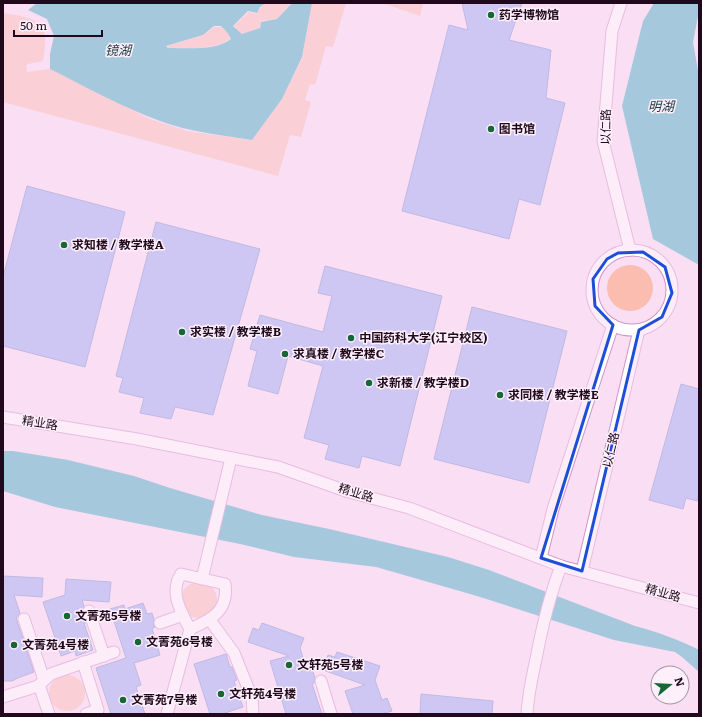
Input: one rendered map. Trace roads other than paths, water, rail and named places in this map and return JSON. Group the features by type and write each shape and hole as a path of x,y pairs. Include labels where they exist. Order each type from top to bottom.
{"street":[{"name":"以仁路","path":"621,3 612,31 603,142 630,250"},
{"path":"630,250 643,252 655,258 664,267 670,280 672,293 669,306 662,317 652,325 639,330 626,330 612,325 602,317 595,306 592,293 594,279 599,268 607,259 618,253 630,250"},
{"path":"541,558 554,509 612,325"},
{"name":"以仁路","path":"582,571 639,330"},
{"name":"精业路","path":"3,417 137,439 278,467 349,492 409,508 562,566 699,603"},
{"path":"202,579 231,458"},
{"path":"528,714 528,696 541,632 556,579 562,566"},
{"path":"167,714 190,629 183,615 175,592 178,579 181,574 225,584 227,593 222,608 210,620 190,629"},
{"path":"3,697 38,686 51,674 109,654 90,611"},
{"path":"160,623 183,615"},
{"path":"24,619 42,682 48,714"},
{"path":"210,620 234,653 252,698 254,714"},
{"path":"83,662 98,710 86,714"},
{"path":"321,681 331,714"}],"water":[{"name":"镜湖","path":"37,3 266,3 260,7 257,13 248,11 233,26 242,34 260,28 261,22 277,19 292,3 312,3 302,57 282,99 252,140 194,131 171,125 118,103 50,69 50,54 54,36 47,19 28,10","holes":["214,26 221,26 231,39 225,43 201,48 168,48 166,46 203,35"]},
{"name":"明湖","path":"654,3 699,3 699,11 693,42 699,76 699,265 653,239 622,106 643,21"},
{"path":"3,451 13,451 68,460 134,476 262,515 448,557 489,570 691,646 699,650 699,672 675,652 614,640 477,596 376,567 294,557 240,544 55,507 3,491"}],"place":[{"name":"药学博物馆","path":"491,15"},
{"name":"图书馆","path":"491,129"},
{"name":"求知楼 / 教学楼A","path":"64,245"},
{"name":"求实楼 / 教学楼B","path":"182,332"},
{"name":"中国药科大学(江宁校区)","path":"351,338"},
{"name":"求真楼 / 教学楼C","path":"285,354"},
{"name":"求新楼 / 教学楼D","path":"369,383"},
{"name":"求同楼 / 教学楼E","path":"500,395"},
{"name":"文菁苑5号楼","path":"67,616"},
{"name":"文菁苑6号楼","path":"138,642"},
{"name":"文菁苑4号楼","path":"14,645"},
{"name":"文轩苑5号楼","path":"289,665"},
{"name":"文轩苑4号楼","path":"221,694"},
{"name":"文菁苑7号楼","path":"123,700"}]}
